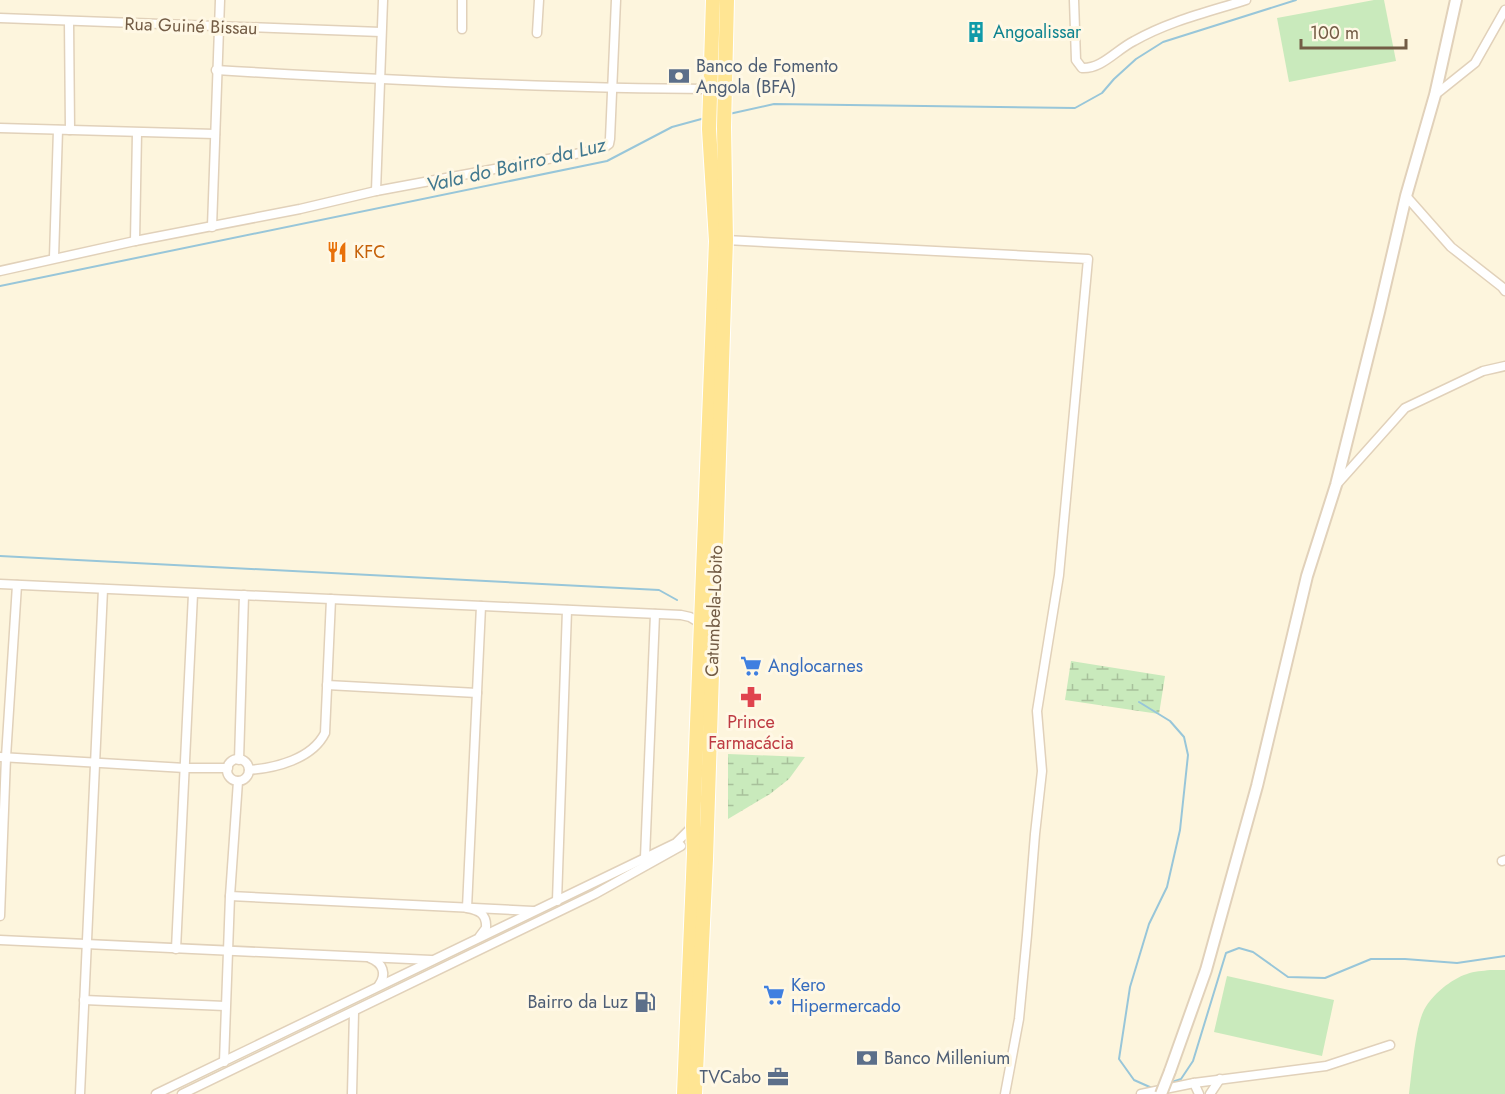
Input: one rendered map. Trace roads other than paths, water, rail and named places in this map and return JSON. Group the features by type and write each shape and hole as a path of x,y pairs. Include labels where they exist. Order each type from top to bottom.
{"main road":[{"name":"Catumbela-Lobito","path":"684,1094 688,848 693,826 716,241 709,129 712,0"},
{"name":"Catumbela-Lobito","path":"695,1094 726,240 724,104 728,0"}],"street":[{"path":"212,227 220,0"},
{"path":"376,191 383,0"},
{"path":"462,0 462,29"},
{"path":"537,33 539,0"},
{"path":"0,271 376,191 602,149 609,144 610,139 616,0"},
{"path":"1074,0 1076,60 1082,69 1092,69 1130,42 1162,26 1246,0"},
{"path":"1161,1094 1206,970 1257,786 1307,576 1336,485 1406,196 1435,95 1456,0"},
{"path":"1435,95 1474,63 1505,10"},
{"name":"Rua Guiné Bissau","path":"0,18 381,32"},
{"path":"69,21 70,130"},
{"path":"216,70 380,80 710,89"},
{"path":"0,128 215,134"},
{"path":"54,258 58,130"},
{"path":"135,241 137,133"},
{"path":"1406,196 1451,247 1475,264 1505,291"},
{"path":"726,240 1088,259 1059,575 1037,711 1042,771 1027,935 1018,1019 1005,1094"},
{"path":"1336,485 1405,408 1483,371 1505,366"},
{"path":"0,584 681,615 690,616 700,623"},
{"path":"0,916 3,757 17,585"},
{"path":"81,1094 103,589"},
{"path":"176,949 193,594"},
{"path":"239,760 244,596"},
{"path":"249,770 280,765 320,744 325,733 331,600"},
{"path":"467,908 481,606"},
{"path":"681,615 700,606"},
{"path":"557,901 567,610"},
{"path":"645,858 655,614"},
{"path":"327,685 477,693"},
{"path":"3,757 185,768 228,768"},
{"path":"238,781 229,775 228,768 233,761 245,762 249,770"},
{"path":"238,781 245,778 249,770"},
{"path":"224,1062 238,781"},
{"path":"156,1094 645,858 680,840 693,826"},
{"path":"670,845 688,848"},
{"path":"182,1094 688,848"},
{"path":"231,896 536,911"},
{"path":"467,908 479,910 487,922 484,932 475,940"},
{"path":"0,940 434,960"},
{"path":"367,957 381,964 383,979 376,988"},
{"path":"84,1000 225,1006"},
{"path":"352,1094 354,1012"},
{"path":"1141,1094 1220,1079 1326,1066 1390,1045"},
{"path":"1210,1094 1220,1079"},
{"path":"1194,1083 1199,1094"}],"waterway":[{"name":"Vala do Bairro da Luz","path":"729,114 774,104 1075,108 1102,93 1136,59 1163,42 1296,0"},
{"name":"Vala do Bairro da Luz","path":"0,286 607,161 672,127 705,118"},
{"path":"0,556 659,590 677,600"},
{"path":"1139,702 1170,721 1184,737 1188,755 1180,830 1167,887 1149,924 1130,987 1119,1059 1134,1080 1152,1088"},
{"path":"1169,1083 1181,1079 1193,1061 1226,953 1239,948 1253,952 1288,977 1325,978 1371,959 1457,963 1505,956"}],"place":[{"name":"Angoalissar","path":"976,32"},
{"name":"Banco de Fomento Angola (BFA)","path":"679,76"},
{"name":"KFC","path":"337,252"},
{"name":"Anglocarnes","path":"751,666"},
{"name":"Prince Farmacácia","path":"751,697"},
{"name":"Kero Hipermercado","path":"774,995"},
{"name":"Bairro da Luz","path":"645,1002"},
{"name":"Banco Millenium","path":"867,1058"},
{"name":"TVCabo","path":"778,1077"}]}
